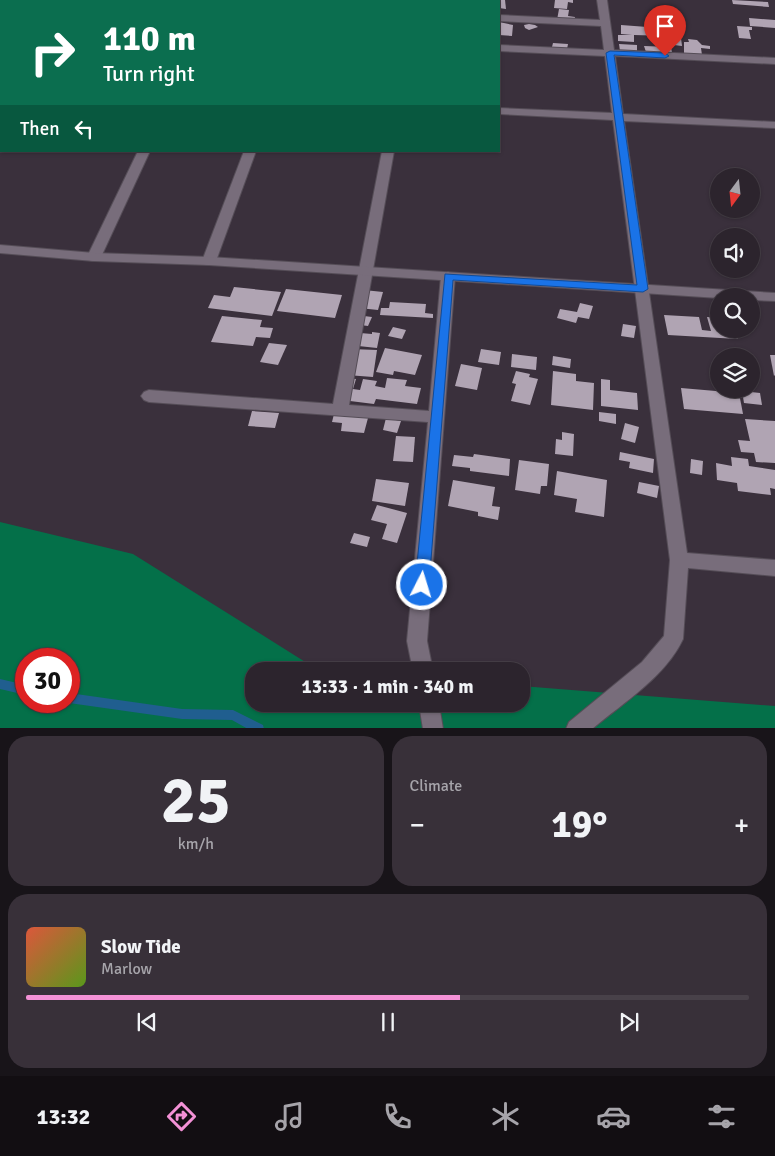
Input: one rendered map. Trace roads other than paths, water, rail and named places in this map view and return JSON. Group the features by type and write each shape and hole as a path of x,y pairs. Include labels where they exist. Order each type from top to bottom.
{"street":[{"path":"576,728 649,668 673,639 679,560 602,0"},
{"path":"500,18 606,23"},
{"path":"500,48 775,61"},
{"path":"500,111 775,125"},
{"path":"94,257 144,152"},
{"path":"209,261 250,152"},
{"path":"340,410 388,152"},
{"path":"0,249 94,257 209,261 775,297"},
{"path":"421,662 417,641 448,276"},
{"path":"149,396 436,417"},
{"path":"679,560 775,568"},
{"path":"430,712 433,728"}],"waterway":[{"path":"0,684 15,687"},
{"path":"80,700 182,714 233,715 257,728"}]}
